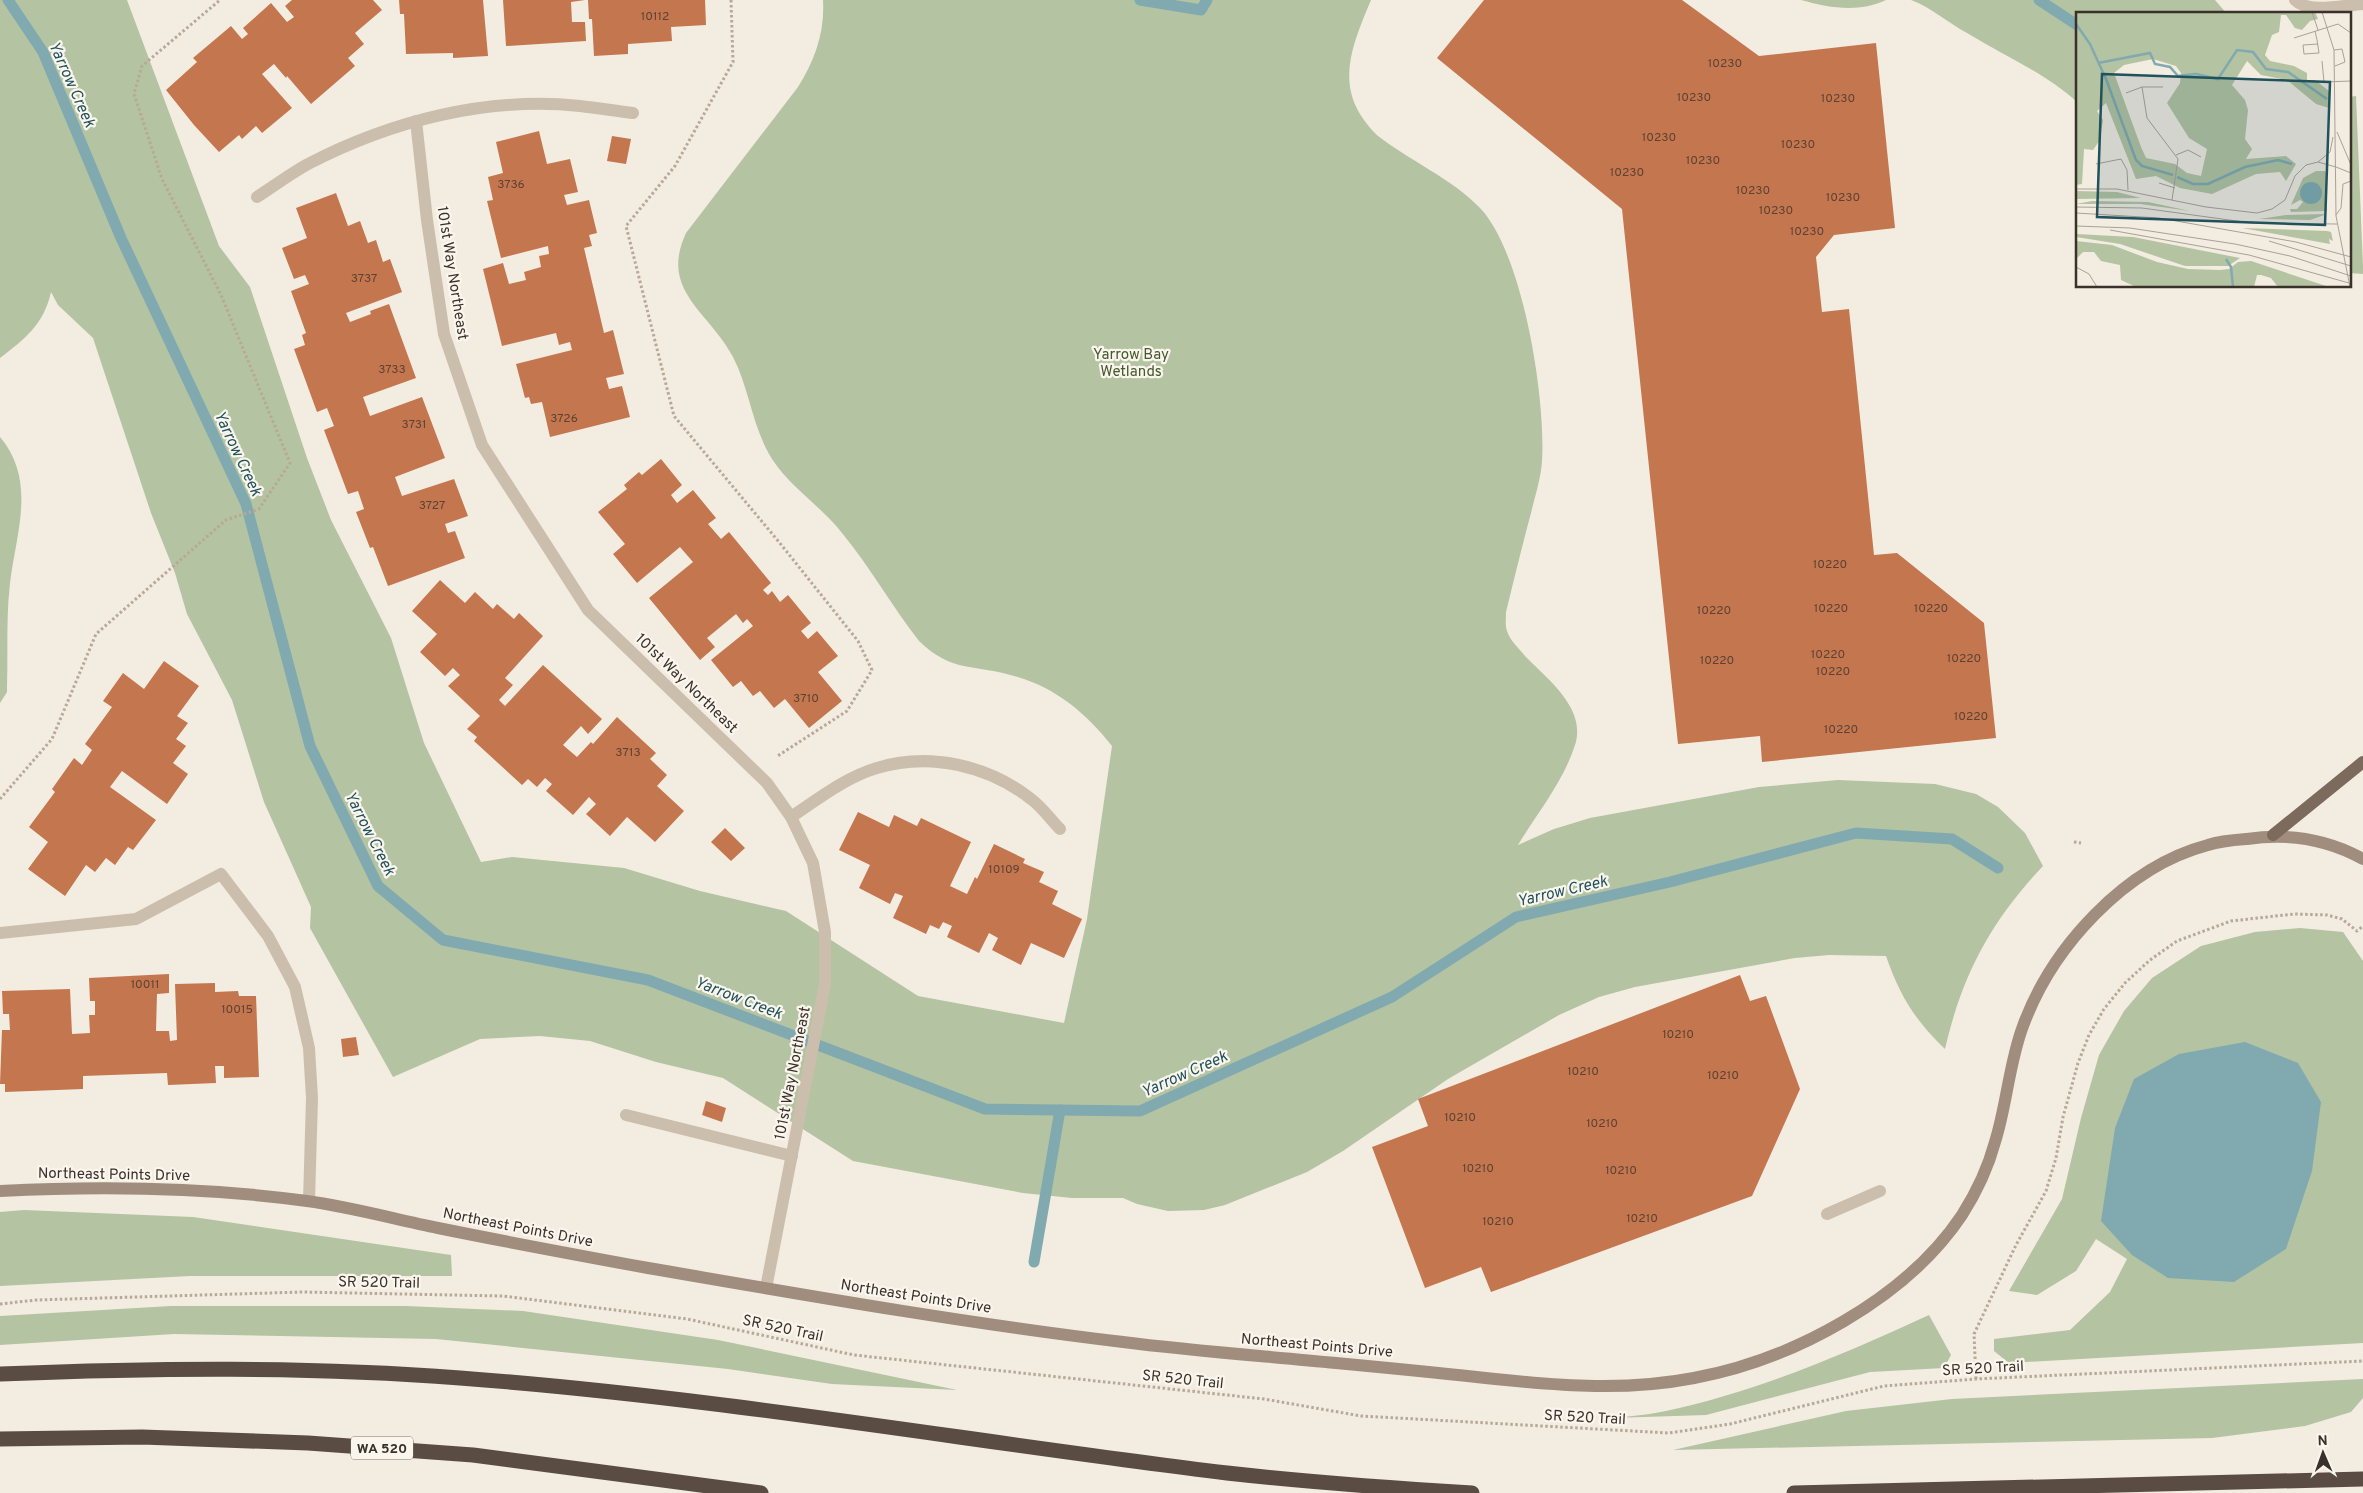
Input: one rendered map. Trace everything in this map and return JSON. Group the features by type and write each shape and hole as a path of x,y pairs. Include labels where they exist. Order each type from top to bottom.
{"highway":[{"path":"0,1374 307,1370 460,1378 734,1407 1229,1473 1372,1487 1472,1493"},
{"name":"WA 520","path":"0,1439 142,1437 318,1443 473,1455 761,1493"},
{"path":"1794,1493 2363,1479"}],"main road":[{"path":"2273,835 2363,762"}],"street":[{"path":"2294,0 2298,3 2318,8 2363,4"},
{"path":"257,198 306,165 360,139 416,121 470,109 524,104 579,106 633,113"},
{"name":"101st Way Northeast","path":"416,121 427,220 444,334 482,445 588,610 767,782 791,817 813,863 825,932 825,984 818,1031 766,1288"},
{"path":"791,817 839,785 877,768 917,761 958,764 997,777 1032,799 1060,829"},
{"name":"Northeast Points Drive","path":"0,1191 79,1187 191,1191 309,1202 530,1247 766,1288 922,1314 1126,1343 1580,1388 1660,1384 1699,1378 1738,1368 1776,1355 1847,1319 1880,1297 1940,1244 1963,1213 1982,1179 1996,1142 2012,1062 2020,1035 2039,989 2064,949 2086,924 2116,896 2149,871 2180,855 2210,844 2273,835 2328,843 2363,859"},
{"path":"0,933 136,919 222,874 268,936 295,987 309,1048 312,1098 309,1202"},
{"path":"626,1115 792,1156"},
{"path":"1827,1214 1880,1191"}],"path":[{"path":"0,799 52,739 96,634 226,520 259,509 290,463 221,295 162,178 134,94 142,66 220,0"},
{"path":"731,0 733,62 675,166 626,226 674,416 779,542 858,641 872,670 847,710 755,771"},
{"path":"2074,842 2081,843"},
{"path":"1976,1379 1974,1334 2016,1245 2046,1191 2056,1158 2063,1117 2075,1072 2089,1035 2104,1009 2125,983 2150,960 2177,941 2231,920 2286,914 2327,915 2342,918 2357,931 2363,926"},
{"name":"SR 520 Trail","path":"0,1304 36,1300 303,1292 503,1296 687,1319 854,1355 1264,1399 1362,1416 1669,1433 1730,1424 1884,1386 1976,1379 2363,1361"}],"green space":[{"name":"Yarrow Bay Wetlands","path":"0,0 127,0 219,246 250,287 307,458 331,520 391,638 424,743 481,862 512,857 624,868 700,891 786,911 918,996 1064,1023 1087,919 1112,746 1080,712 1056,694 1014,676 953,663 931,651 919,641 862,559 834,523 788,479 772,459 755,421 733,357 723,341 690,300 683,286 679,270 679,253 686,233 804,77 818,45 822,23 823,0 1371,0 1357,36 1349,70 1350,87 1355,103 1364,120 1378,136 1469,197 1480,208 1495,229 1508,258 1520,291 1529,328 1540,402 1542,461 1538,487 1506,612 1506,626 1508,635 1515,644 1563,695 1575,719 1577,731 1575,745 1564,772 1518,845 1554,829 1590,818 1759,787 1838,780 1935,784 1976,794 1998,807 2025,833 2043,866 2008,907 1981,950 1960,997 1945,1049 1916,1017 1909,1006 1886,956 1829,955 1795,958 1635,987 1599,997 1559,1015 1448,1079 1343,1151 1307,1172 1225,1205 1204,1210 1168,1211 1137,1204 1123,1198 1072,1198 1023,1193 853,1161 723,1078 656,1062 590,1041 540,1036 480,1039 393,1077 310,928 311,907 264,802 232,700 187,614 175,573 151,513 93,338 58,305 51,292 44,313 32,330 0,358"},
{"path":"1801,0 1886,0 1865,7 1844,8"},
{"path":"1911,0 2215,0 2225,12 2076,12 2076,101 2037,73 1960,29 1926,7"},
{"path":"2356,96 2363,274 2350,273 2350,97"},
{"path":"0,437 11,454 18,471 21,489 21,508 9,596 7,692 0,703"},
{"path":"2300,928 2343,932 2363,961 2363,1343 2009,1363 1994,1351 1994,1339 2070,1330 2110,1292 2127,1259 2096,1239 2076,1271 2037,1295 2009,1291 2062,1199 2081,1118 2099,1055 2124,1011 2152,978 2201,946 2255,932"},
{"path":"24,1210 193,1217 451,1255 452,1276 190,1276 0,1286 0,1212"},
{"path":"171,1306 406,1306 523,1311 718,1340 957,1390 832,1384 728,1369 436,1339 174,1334 0,1345 0,1316"},
{"path":"1929,1315 1951,1355 1944,1368 1870,1372 1706,1415 1613,1418 1666,1411 1767,1383 1832,1358"},
{"path":"2363,1379 2363,1398 2351,1412 2305,1426 2212,1438 1673,1450 1846,1411 1952,1399"}],"water":[{"path":"2245,1042 2298,1063 2321,1102 2312,1171 2286,1249 2234,1282 2168,1278 2132,1255 2101,1221 2115,1128 2134,1079 2179,1054"}],"building":[{"path":"292,0 373,0 382,10 355,33 364,44 348,58 355,66 311,104 274,64 262,74 292,108 262,133 256,126 242,139 239,135 219,152 166,90 197,62 193,58 231,26 242,39 248,34 243,28 271,3 287,22 294,17 285,6"},
{"path":"399,0 483,0 488,56 453,58 453,53 406,54 404,14 400,14"},
{"path":"503,0 585,0 571,2 572,22 585,22 586,41 506,46"},
{"path":"588,0 705,0 706,25 671,27 672,41 628,44 628,54 594,56 592,19 589,19"},
{"path":"1484,0 1682,0 1759,56 1876,43 1895,228 1834,235 1816,257 1822,312 1849,309 1874,555 1897,553 1984,623 1996,738 1762,762 1760,736 1678,744 1622,209 1437,58"},
{"path":"539,131 547,164 570,159 578,192 564,195 567,205 589,200 597,233 589,235 592,246 584,248 604,333 613,330 624,374 606,378 609,389 622,386 630,417 550,437 542,402 531,404 529,397 525,398 516,364 572,350 570,342 559,345 556,333 502,346 483,269 503,263 509,284 526,280 524,272 541,267 539,256 549,254 548,246 501,258 487,201 493,200 488,177 503,173 496,142"},
{"path":"612,136 631,139 626,164 607,161"},
{"path":"336,193 348,226 360,221 368,243 376,240 383,262 390,259 402,292 346,313 350,322 371,314 370,311 389,304 416,378 363,397 370,416 422,397 445,458 395,477 402,496 454,479 468,516 445,524 448,533 455,531 465,558 388,586 373,547 370,548 356,512 364,509 358,491 348,494 324,430 334,426 327,408 317,412 294,349 305,345 302,335 306,333 291,291 309,284 305,275 294,279 282,248 307,238 296,208"},
{"path":"661,459 682,485 671,495 677,503 693,490 716,518 708,524 721,539 729,532 771,583 763,590 768,595 772,591 780,602 788,595 811,623 801,631 808,639 817,631 838,656 818,672 842,701 809,728 785,699 774,708 760,691 753,696 741,681 733,687 711,660 753,626 747,619 743,623 736,614 707,638 715,647 700,660 649,598 693,562 680,547 637,583 613,554 625,544 598,512 627,489 624,485 639,472 642,475"},
{"path":"440,580 465,603 475,592 493,609 497,604 514,619 519,613 543,636 505,678 513,685 499,700 505,706 543,665 602,719 588,734 581,726 563,745 577,757 591,742 593,744 617,717 656,753 650,759 667,775 657,786 684,811 655,842 627,817 610,836 586,814 596,804 589,797 573,815 546,791 552,784 545,778 537,787 528,779 522,785 474,741 477,737 467,729 480,716 448,686 460,675 453,668 445,676 420,652 437,634 412,611"},
{"path":"164,661 199,686 177,716 188,723 176,739 186,746 173,763 188,774 167,804 122,771 110,787 156,820 133,850 128,847 115,865 106,858 95,872 86,865 65,896 28,869 48,842 29,827 55,792 52,789 74,758 82,765 92,750 85,744 112,707 103,701 123,673 144,689"},
{"path":"858,812 889,827 894,815 917,826 921,818 971,842 950,886 967,894 975,877 977,879 994,844 1025,859 1023,863 1044,872 1039,882 1058,891 1052,904 1082,919 1064,958 1031,943 1021,965 992,950 998,938 989,933 979,953 947,937 952,926 943,922 939,929 930,925 926,934 893,918 903,896 895,893 890,904 859,888 870,865 839,850"},
{"path":"725,828 745,848 731,861 711,842"},
{"path":"169,974 169,993 157,994 156,1031 169,1031 170,1041 177,1040 175,984 215,983 215,992 238,991 239,996 256,996 259,1077 224,1078 224,1066 215,1066 216,1083 168,1085 167,1073 83,1076 83,1089 5,1092 5,1084 0,1084 2,1030 10,1030 9,1014 3,1014 2,991 70,989 72,1034 90,1033 89,1015 95,1015 95,1001 90,1001 89,978"},
{"path":"1740,975 1750,1001 1766,996 1800,1089 1752,1196 1491,1292 1481,1267 1425,1288 1372,1147 1428,1126 1418,1099"},
{"path":"356,1037 359,1055 343,1057 341,1039"},
{"path":"706,1101 726,1108 722,1122 702,1115"}],"waterway":[{"name":"Yarrow Creek","path":"8,0 43,52 121,238 246,504 310,746 378,886 443,940 648,980 985,1109 1140,1111 1392,997 1516,917 1670,882 1856,833 1952,839 1998,868"},
{"path":"1140,0 1201,10 1207,0"},
{"path":"2039,0 2076,24"},
{"path":"1034,1262 1060,1110"}]}
